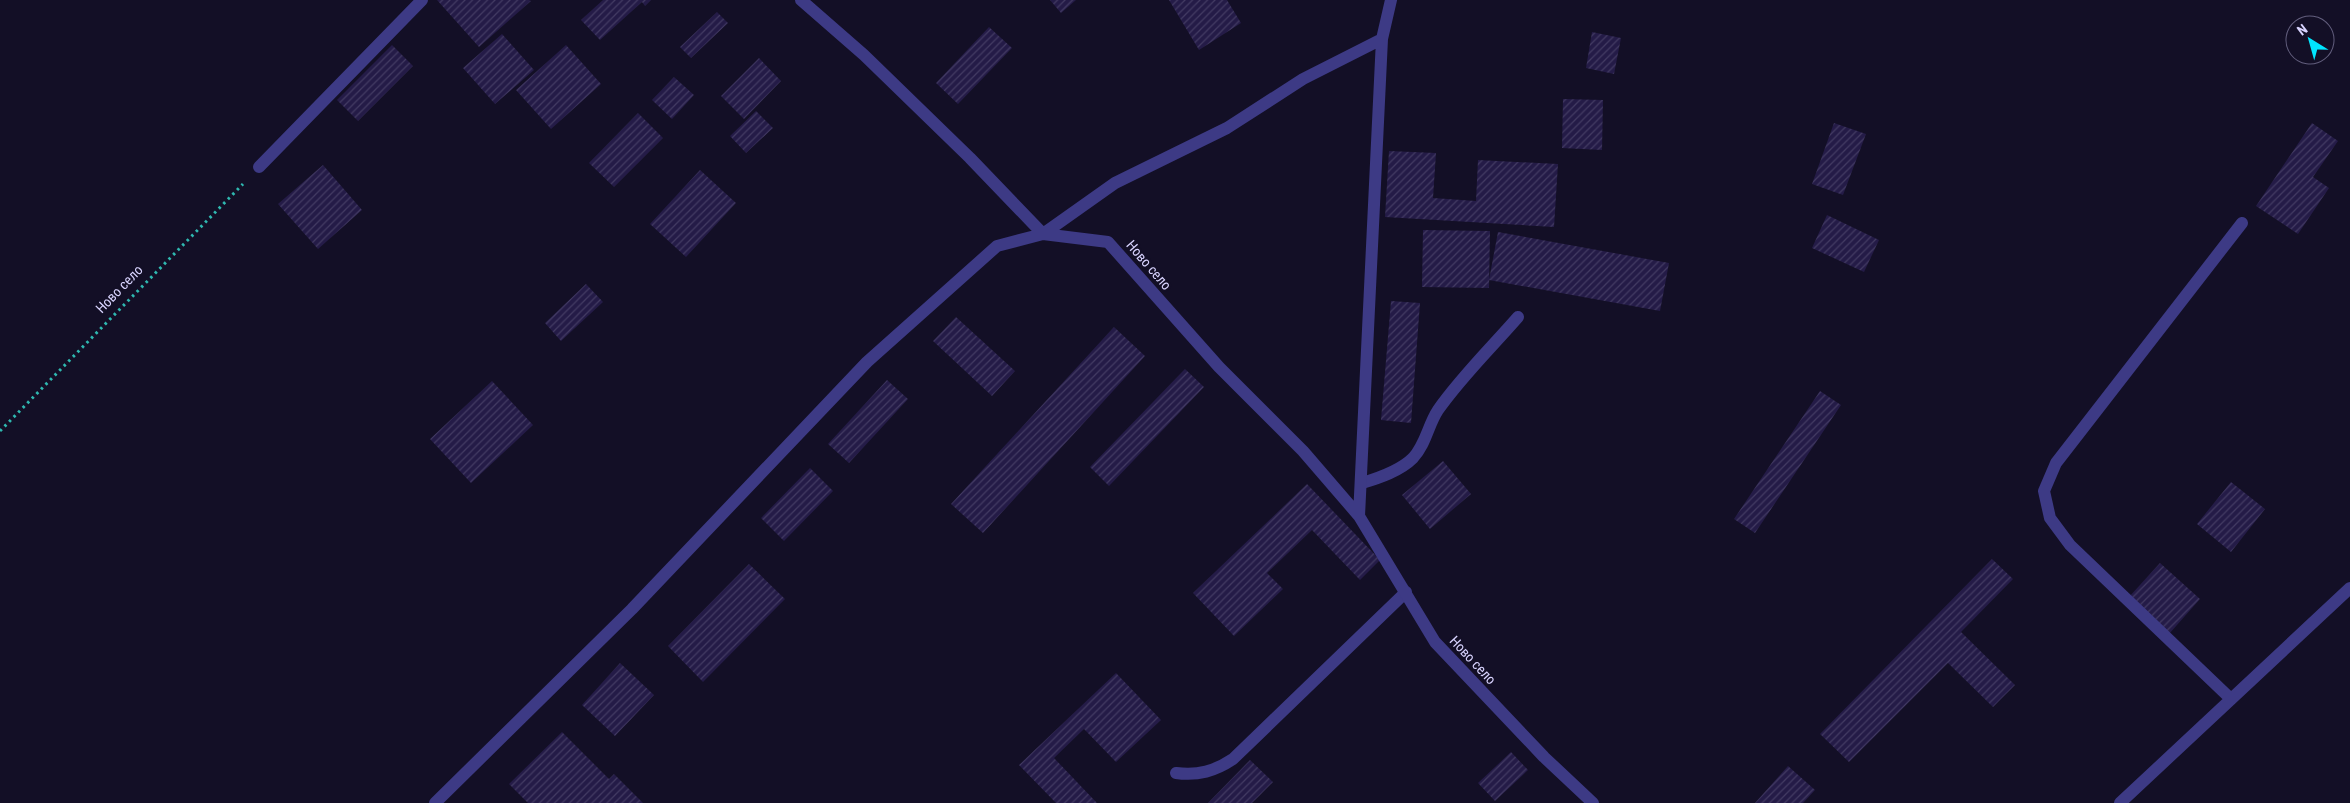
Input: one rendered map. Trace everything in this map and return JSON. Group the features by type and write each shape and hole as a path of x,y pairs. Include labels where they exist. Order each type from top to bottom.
{"street":[{"path":"260,167 422,0"},
{"path":"801,0 864,55 1043,234"},
{"path":"1359,516 1382,39 1391,0"},
{"path":"436,803 632,609 866,362 997,246 1043,234 1115,183 1227,128 1303,79 1382,39"},
{"path":"2231,699 2070,545 2050,518 2044,491 2056,463 2242,223"},
{"name":"Ново село","path":"1043,234 1108,242 1218,367 1303,451 1359,516 1436,642 1544,758 1593,803"},
{"path":"1362,483 1382,476 1412,459 1424,441 1436,412 1457,384 1518,317"},
{"path":"2120,803 2350,588"},
{"path":"1176,773 1190,775 1204,773 1220,768 1233,759 1406,592"}],"path":[{"name":"Ново село","path":"0,431 260,167"}],"building":[{"path":"437,0 529,0 531,1 479,47"},
{"path":"603,0 651,0 645,6 642,2 600,40 581,20"},
{"path":"1050,0 1076,0 1061,13"},
{"path":"1169,0 1227,0 1241,23 1199,50"},
{"path":"717,12 728,23 691,58 680,47"},
{"path":"989,27 1012,48 958,104 936,83"},
{"path":"1592,32 1621,38 1614,74 1586,68"},
{"path":"502,34 534,70 495,104 463,68"},
{"path":"392,45 413,66 358,121 337,100"},
{"path":"566,45 601,84 551,129 516,90"},
{"path":"759,58 781,81 744,119 721,96"},
{"path":"674,77 694,95 672,119 652,100"},
{"path":"1563,99 1603,100 1602,150 1562,148"},
{"path":"756,111 773,128 746,153 730,136"},
{"path":"638,113 663,138 614,187 589,163"},
{"path":"1834,123 1866,134 1843,195 1812,184"},
{"path":"2312,123 2338,141 2313,177 2329,188 2298,234 2256,206"},
{"path":"1389,151 1436,153 1433,198 1476,201 1478,160 1558,164 1554,227 1385,217"},
{"path":"323,165 362,210 318,249 278,204"},
{"path":"700,170 736,203 686,257 650,224"},
{"path":"1827,215 1879,240 1864,272 1812,248"},
{"path":"1423,230 1490,231 1489,288 1422,287"},
{"path":"1498,232 1669,263 1660,311 1489,280"},
{"path":"586,284 603,302 561,341 545,323"},
{"path":"1391,301 1420,303 1411,423 1381,420"},
{"path":"956,317 1015,371 992,396 933,341"},
{"path":"1114,327 1145,356 983,533 951,504"},
{"path":"1185,369 1204,387 1109,486 1090,467"},
{"path":"887,380 908,399 849,463 828,444"},
{"path":"492,381 533,425 471,483 430,439"},
{"path":"1820,391 1841,405 1755,533 1734,519"},
{"path":"1443,461 1471,494 1430,529 1402,495"},
{"path":"810,468 833,491 784,541 761,518"},
{"path":"2231,482 2265,509 2231,552 2197,524"},
{"path":"1307,484 1380,560 1360,580 1312,530 1267,573 1283,589 1234,636 1193,593"},
{"path":"1992,559 2013,579 1961,632 2015,685 1993,707 1948,663 1849,762 1820,734"},
{"path":"2160,563 2200,599 2169,634 2129,597"},
{"path":"749,564 785,599 703,682 668,646"},
{"path":"620,663 654,695 615,736 582,705"},
{"path":"1116,673 1161,720 1116,762 1084,729 1054,758 1097,803 1056,803 1019,765"},
{"path":"562,732 609,779 614,774 643,803 528,803 509,784"},
{"path":"1511,752 1528,770 1495,801 1478,783"},
{"path":"1250,760 1273,782 1252,803 1208,803"},
{"path":"1788,766 1815,790 1803,803 1755,803"}]}
